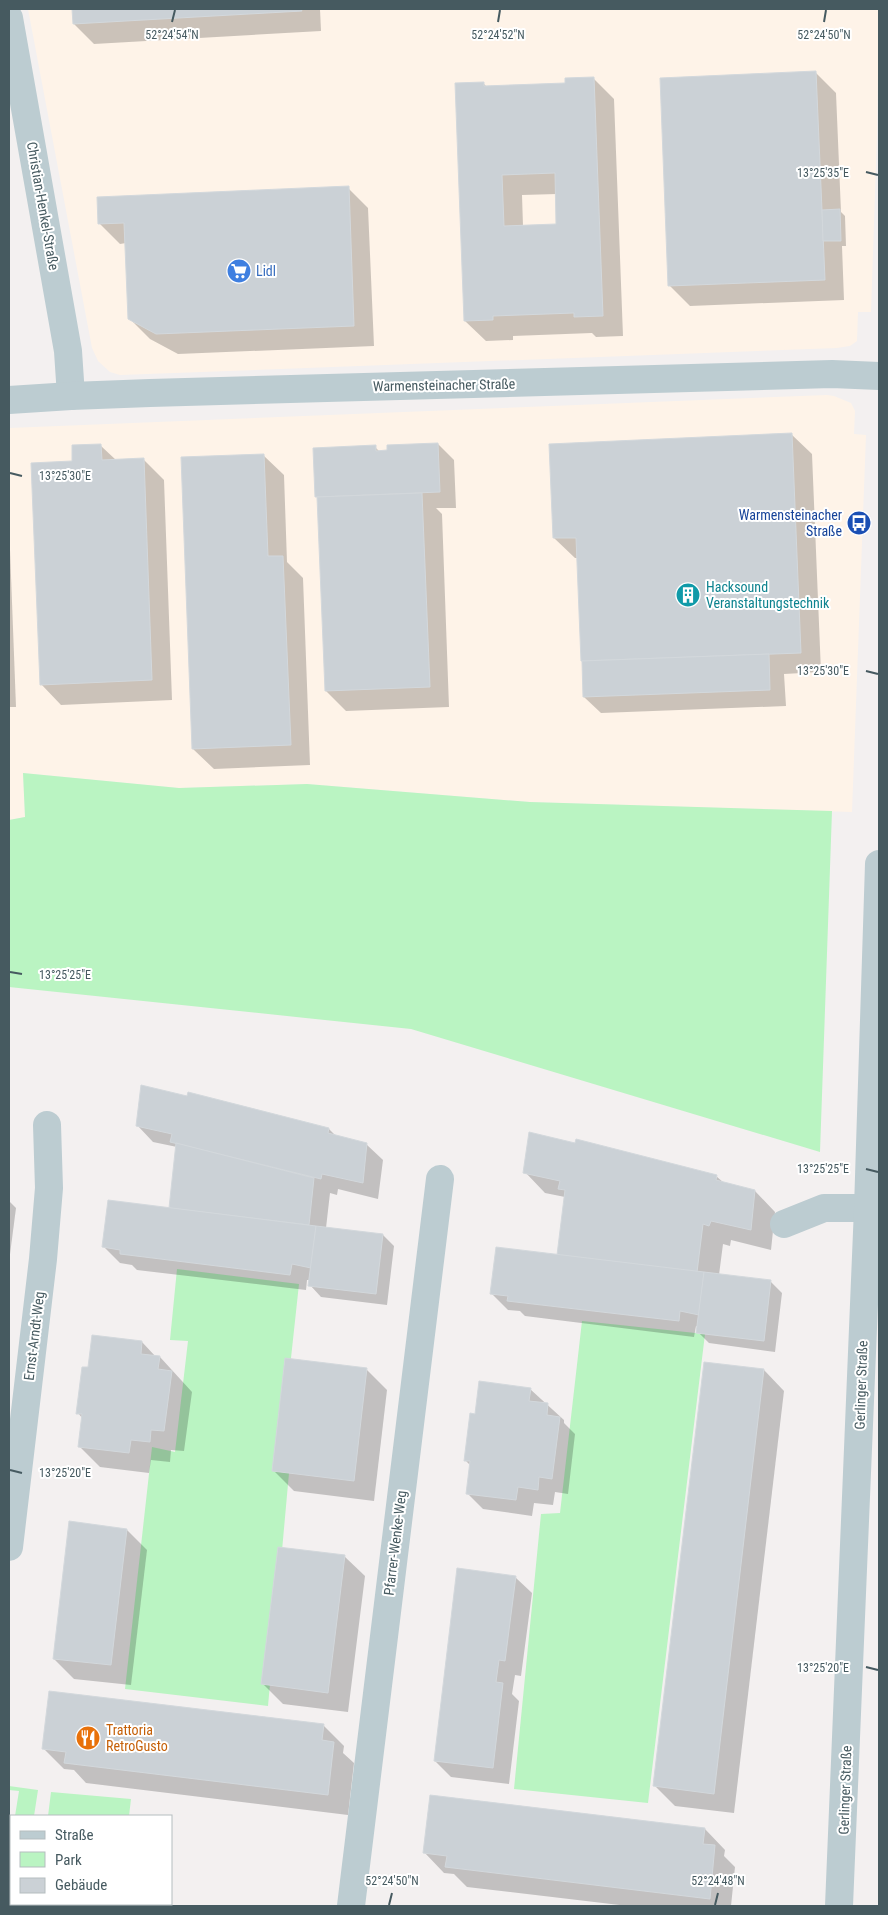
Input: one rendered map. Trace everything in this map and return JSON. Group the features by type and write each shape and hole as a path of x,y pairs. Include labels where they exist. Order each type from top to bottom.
{"street":[{"name":"Christian-Henkel-Straße","path":"9,18 68,351 71,396"},
{"name":"Warmensteinacher Straße","path":"9,400 71,396 832,374 879,376"},
{"name":"Gerlinger Straße","path":"839,1906 868,1208 879,864"},
{"name":"Ernst-Arndt-Weg","path":"9,1547 43,1260 49,1188 47,1125"},
{"name":"Pfarrer-Wenke-Weg","path":"351,1906 440,1179"},
{"path":"784,1224 824,1208 868,1208"}],"shaded area":[{"path":"28,9 879,9 871,312 858,312 857,341 850,346 837,348 120,375 110,372 98,361 92,348"},
{"path":"827,395 851,403 855,411 854,434 866,435 852,812 530,802 307,784 179,788 23,773 25,817 9,820 9,428"}],"green space":[{"path":"23,773 179,788 307,784 530,802 832,811 820,1152 411,1029 9,987 9,820 25,817"},
{"path":"177,1269 299,1284 279,1469 289,1473 268,1706 125,1689 152,1447 175,1452 188,1341 170,1340"},
{"path":"582,1321 705,1334 648,1803 514,1789 541,1514 560,1513"},
{"path":"9,1786 38,1790 34,1815 15,1815 19,1791 9,1790"},
{"path":"51,1792 131,1799 129,1815 48,1815"}],"building":[{"path":"72,9 301,9 302,11 73,24"},
{"path":"816,71 825,280 668,286 660,78"},
{"path":"594,77 603,316 574,317 574,313 493,316 493,320 464,321 455,83 484,82 484,86 565,83 565,78","holes":["555,173 556,224 504,226 502,175"]},
{"name":"Lidl","path":"349,186 354,326 156,334 128,319 124,223 98,224 97,197"},
{"path":"840,209 841,241 823,241 822,210"},
{"name":"Hacksound Veranstaltungstechnik","path":"792,433 801,653 581,661 576,538 553,538 549,444"},
{"path":"438,443 440,492 315,497 313,448 376,445 376,451 387,450 387,445"},
{"path":"101,444 102,460 144,458 152,680 40,685 31,463 72,461 72,445"},
{"path":"264,454 268,556 283,556 291,745 192,749 181,457"},
{"path":"422,493 430,687 325,691 317,497"},
{"path":"769,654 770,690 583,697 582,661"},
{"path":"141,1085 187,1096 188,1092 329,1128 328,1133 367,1143 363,1183 322,1174 321,1179 170,1142 172,1134 136,1126"},
{"path":"529,1132 575,1143 576,1139 717,1175 716,1180 755,1190 751,1230 711,1221 709,1226 703,1224 697,1272 557,1255 565,1190 558,1189 560,1181 523,1173"},
{"path":"176,1143 314,1178 309,1225 169,1208"},
{"path":"108,1200 316,1226 311,1268 292,1264 290,1275 120,1254 120,1250 102,1247"},
{"path":"316,1226 383,1234 376,1294 308,1286"},
{"path":"496,1247 704,1272 699,1315 680,1311 679,1321 507,1301 508,1296 490,1294"},
{"path":"704,1272 771,1280 764,1341 696,1333"},
{"path":"92,1335 142,1341 141,1354 160,1356 158,1369 172,1371 164,1431 151,1430 150,1442 131,1440 129,1453 78,1447 82,1414 76,1414 82,1367 88,1367"},
{"path":"285,1358 367,1368 354,1481 272,1471"},
{"path":"704,1362 764,1369 714,1794 653,1786"},
{"path":"479,1381 531,1388 529,1401 548,1403 547,1415 560,1417 552,1479 539,1477 538,1490 518,1487 516,1500 466,1494 470,1461 464,1461 470,1413 475,1414"},
{"path":"69,1521 127,1529 111,1665 53,1659"},
{"path":"278,1547 345,1555 328,1693 261,1684"},
{"path":"457,1568 516,1576 505,1661 499,1660 496,1682 503,1683 493,1768 434,1761"},
{"path":"49,1691 324,1724 322,1740 334,1742 328,1795 64,1763 66,1752 42,1749"},
{"path":"430,1795 705,1828 703,1844 715,1845 710,1899 445,1867 447,1856 423,1853"}],"place":[{"name":"Lidl","path":"239,271"},
{"name":"Warmensteinacher Straße","path":"859,523"},
{"name":"Hacksound Veranstaltungstechnik","path":"688,595"},
{"name":"Trattoria RetroGusto","path":"88,1738"}]}
